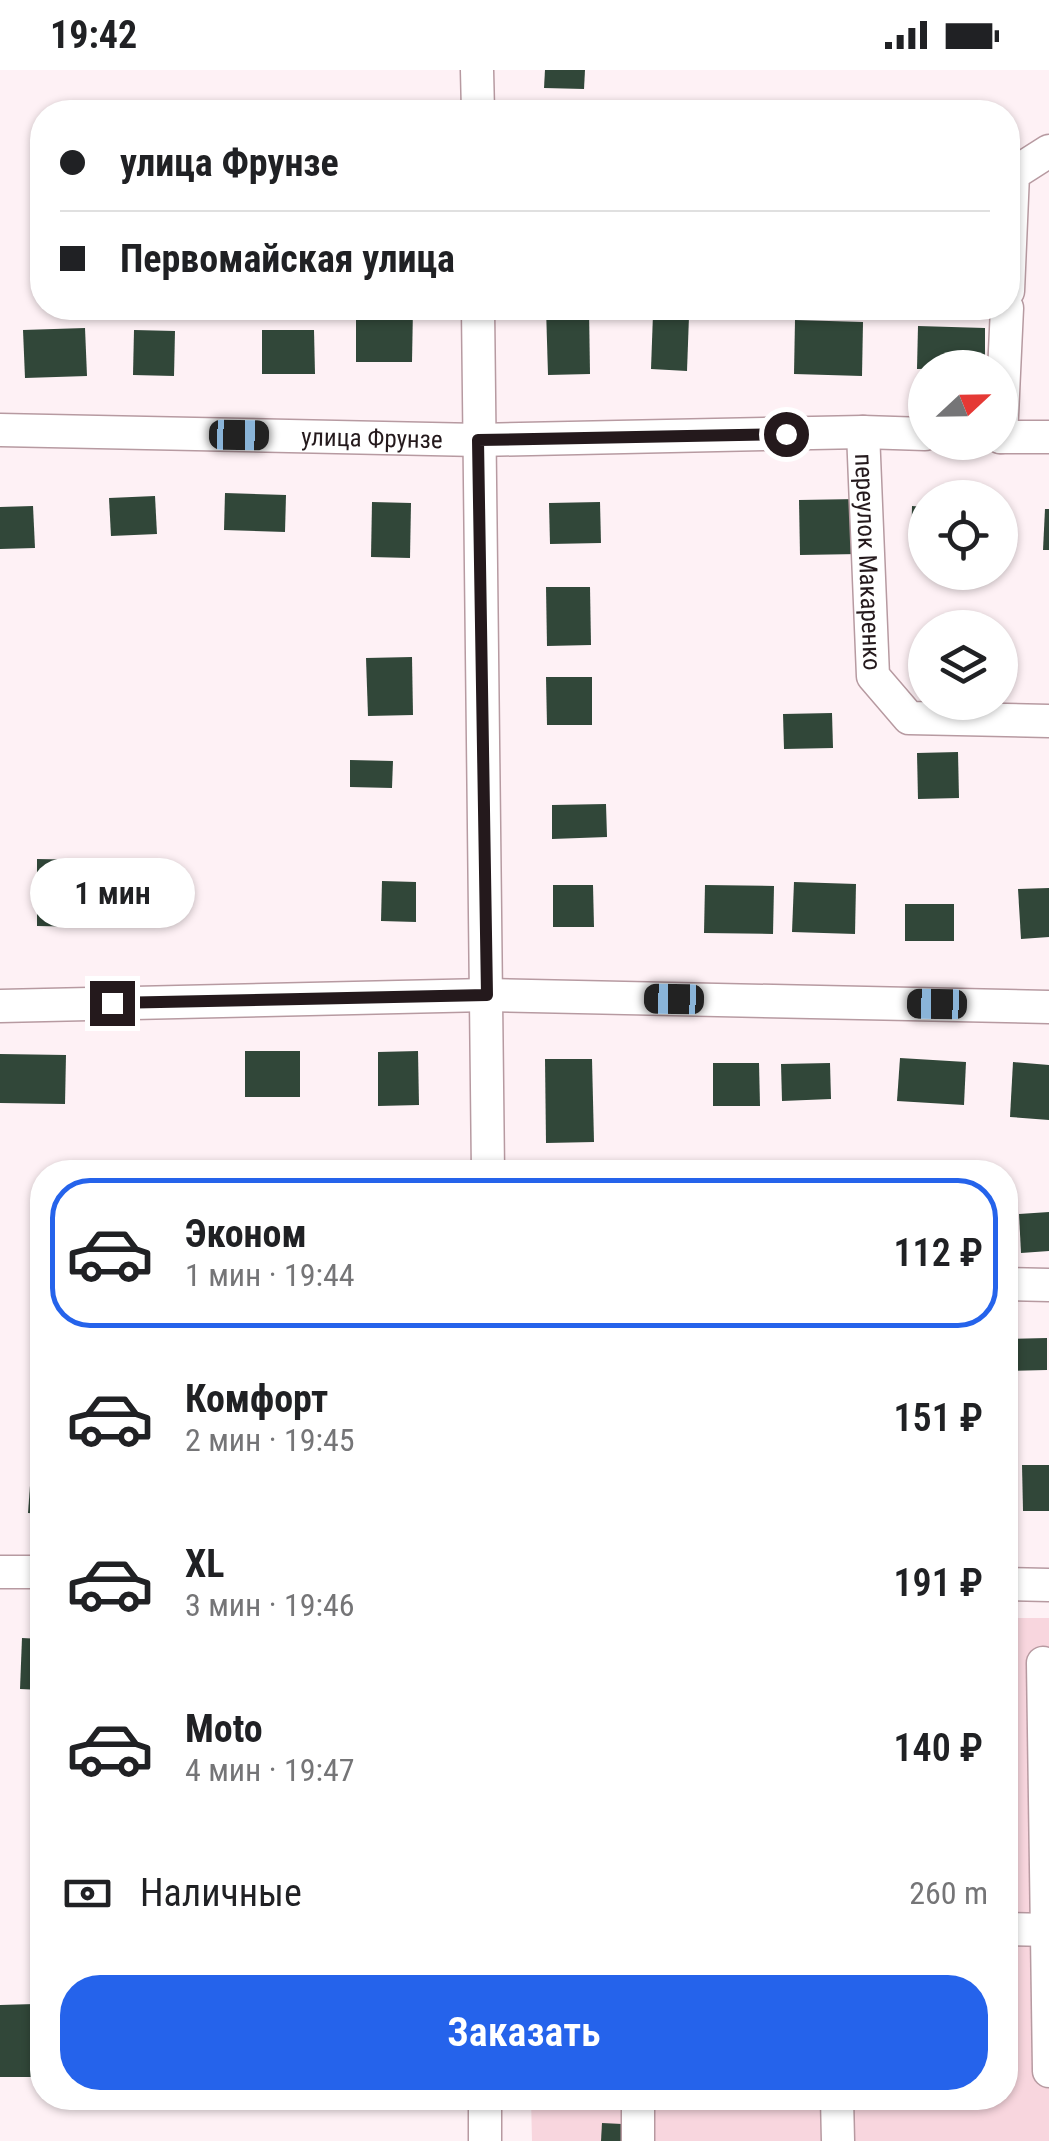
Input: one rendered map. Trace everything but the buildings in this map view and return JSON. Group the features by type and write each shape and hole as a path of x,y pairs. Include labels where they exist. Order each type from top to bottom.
{"street":[{"path":"478,70 478,100"},
{"path":"1020,169 1049,150"},
{"path":"478,320 488,1160"},
{"path":"1005,350 1006,320"},
{"name":"улица Фрунзе","path":"0,430 478,440 908,433"},
{"name":"переулок Макаренко","path":"863,432 873,676 909,718 1049,721"},
{"path":"1018,437 1049,437"},
{"path":"0,1006 487,995 1049,1007"},
{"path":"1018,1284 1049,1285"},
{"path":"0,1572 30,1572"},
{"path":"1018,1584 1049,1584"},
{"path":"1043,1663 1049,2070"},
{"path":"1018,1930 1048,1930"},
{"path":"485,2141 486,2110"},
{"path":"638,2110 638,2141"},
{"path":"837,2110 838,2141"}],"shaded area":[{"path":"1018,1618 1049,1618 1049,2141 532,2141 531,2110 1018,2110"}],"route":[{"path":"112,1003 487,995 478,440 786,434"}]}
